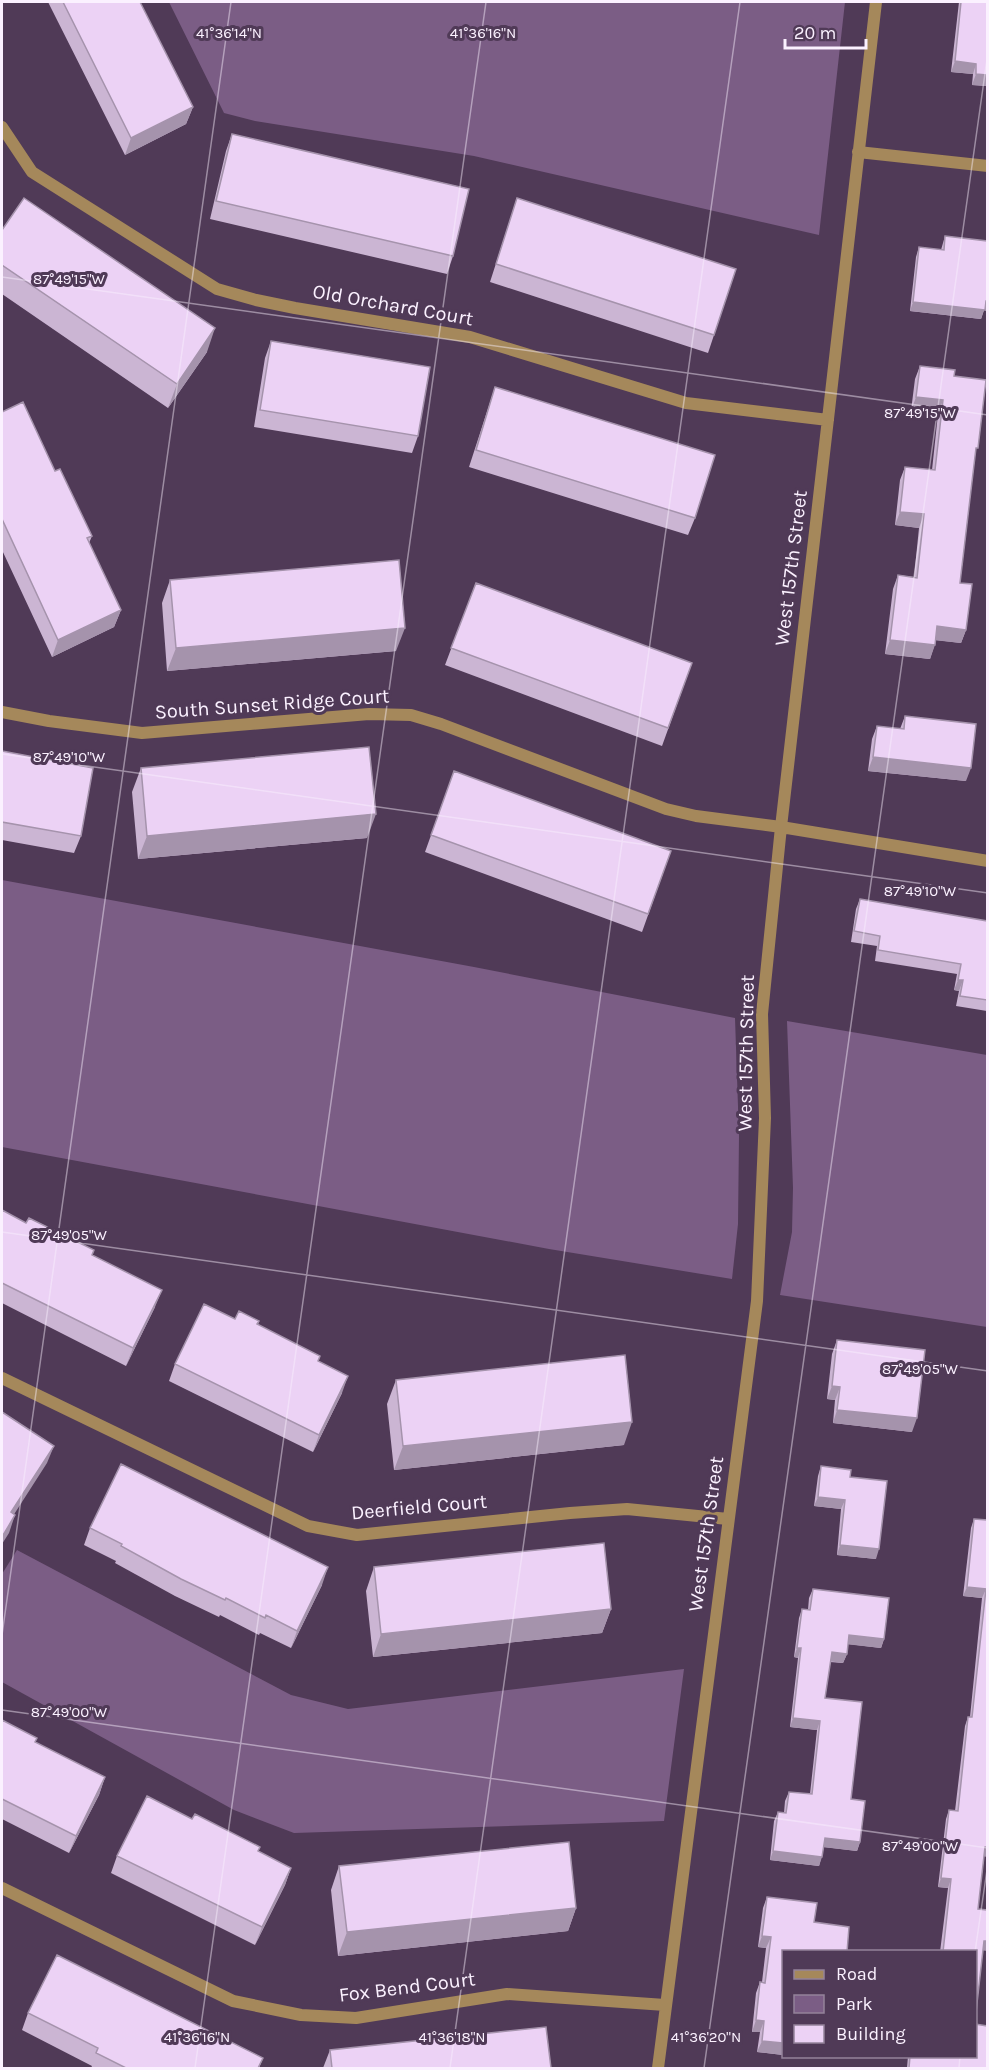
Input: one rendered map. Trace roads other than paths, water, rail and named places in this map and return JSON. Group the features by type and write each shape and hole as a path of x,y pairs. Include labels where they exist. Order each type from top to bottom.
{"street":[{"name":"West 157th Street","path":"658,2068 757,1301 765,1118 762,1014 781,827 876,2"},
{"name":"Old Orchard Court","path":"2,127 32,172 217,289 295,308 470,337 686,403 828,420"},
{"path":"858,152 987,166"},
{"name":"South Sunset Ridge Court","path":"2,712 49,721 142,733 369,714 411,715 441,724 666,809 696,816 781,827 987,861"},
{"name":"Deerfield Court","path":"2,1378 308,1526 357,1535 627,1509 728,1519"},
{"name":"Fox Bend Court","path":"2,1888 233,2001 301,2015 356,2018 507,1994 665,2004"}]}
